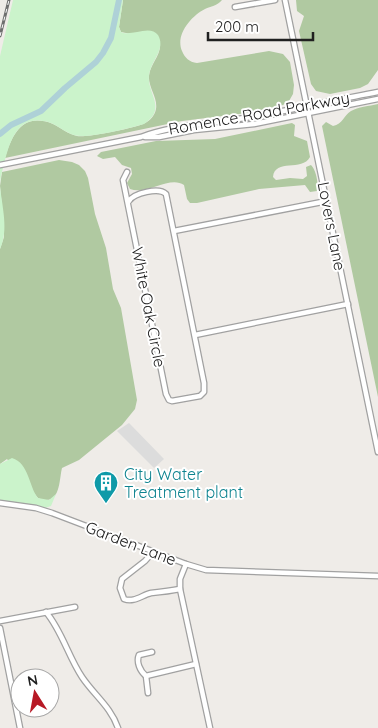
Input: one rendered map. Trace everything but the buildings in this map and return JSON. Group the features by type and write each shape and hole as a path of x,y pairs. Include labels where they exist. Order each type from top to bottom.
{"street":[{"path":"235,7 274,0"},
{"name":"Lovers Lane","path":"285,0 378,452"},
{"name":"Romence Road Parkway","path":"141,137 158,130 184,125 230,120 378,92"},
{"name":"Romence Road Parkway","path":"0,166 141,137 242,125 378,99"},
{"name":"White Oak Circle","path":"127,172 123,180 129,201 166,396 170,401 175,402 200,396 204,392 205,386 194,335"},
{"path":"129,201 131,197 136,195 159,190 164,191 167,195 194,335 348,304"},
{"path":"174,231 327,201"},
{"name":"Garden Lane","path":"0,504 52,512 186,564 180,579 180,589 210,728"},
{"path":"153,552 122,580 120,588 124,599 134,600 148,594 180,589"},
{"path":"186,564 206,570 378,576"},
{"path":"0,621 75,607"},
{"path":"46,612 58,630 80,674 104,704 118,728"},
{"path":"0,628 20,728"},
{"path":"148,693 146,676 140,669 138,657 139,655 152,652"},
{"path":"146,676 196,664"}],"green space":[{"path":"13,0 123,0 119,27 121,32 155,32 160,39 160,48 149,76 149,84 155,105 152,118 138,126 86,136 76,136 48,122 30,121 18,130 10,144 0,186 0,56"},
{"path":"123,0 222,0 216,5 200,12 190,21 181,39 180,45 184,56 190,61 197,63 269,51 283,54 290,62 294,85 293,94 289,101 283,105 247,113 182,121 5,158 15,134 26,123 43,121 71,134 82,136 132,127 145,123 152,118 156,105 149,76 159,52 160,44 121,32 119,27"},
{"path":"296,0 378,0 378,70 368,84 360,88 330,94 316,91 311,84 299,31 304,16 297,11"},
{"path":"378,104 378,397 322,126 326,122 333,126 336,125 351,111"},
{"path":"292,123 295,125 294,136 307,141 310,157 301,164 278,168 273,177 276,180 303,179 307,176 306,167 311,165 317,177 317,191 310,192 305,185 259,189 190,203 187,199 184,185 178,183 166,183 144,190 130,189 127,183 132,174 131,168 122,165 115,157 103,159 97,156 101,152 156,141 215,139"},
{"path":"59,160 79,165 85,171 88,178 95,214 106,248 113,289 121,308 137,400 135,409 122,425 79,460 62,468 58,491 51,499 46,500 38,498 7,459 0,464 0,249 4,237 4,229 0,186 2,172"},
{"path":"0,186 4,234 0,249"},
{"path":"12,458 22,465 38,498 49,500 56,494 51,506 45,508 0,500 0,464"}],"shaded area":[{"path":"129,423 164,459 154,468 117,431"}],"waterway":[{"path":"0,134 11,125 41,111 96,62 111,38 119,0"}],"railway":[{"path":"0,36 9,0"}],"place":[{"name":"City Water Treatment plant","path":"106,504"}]}
